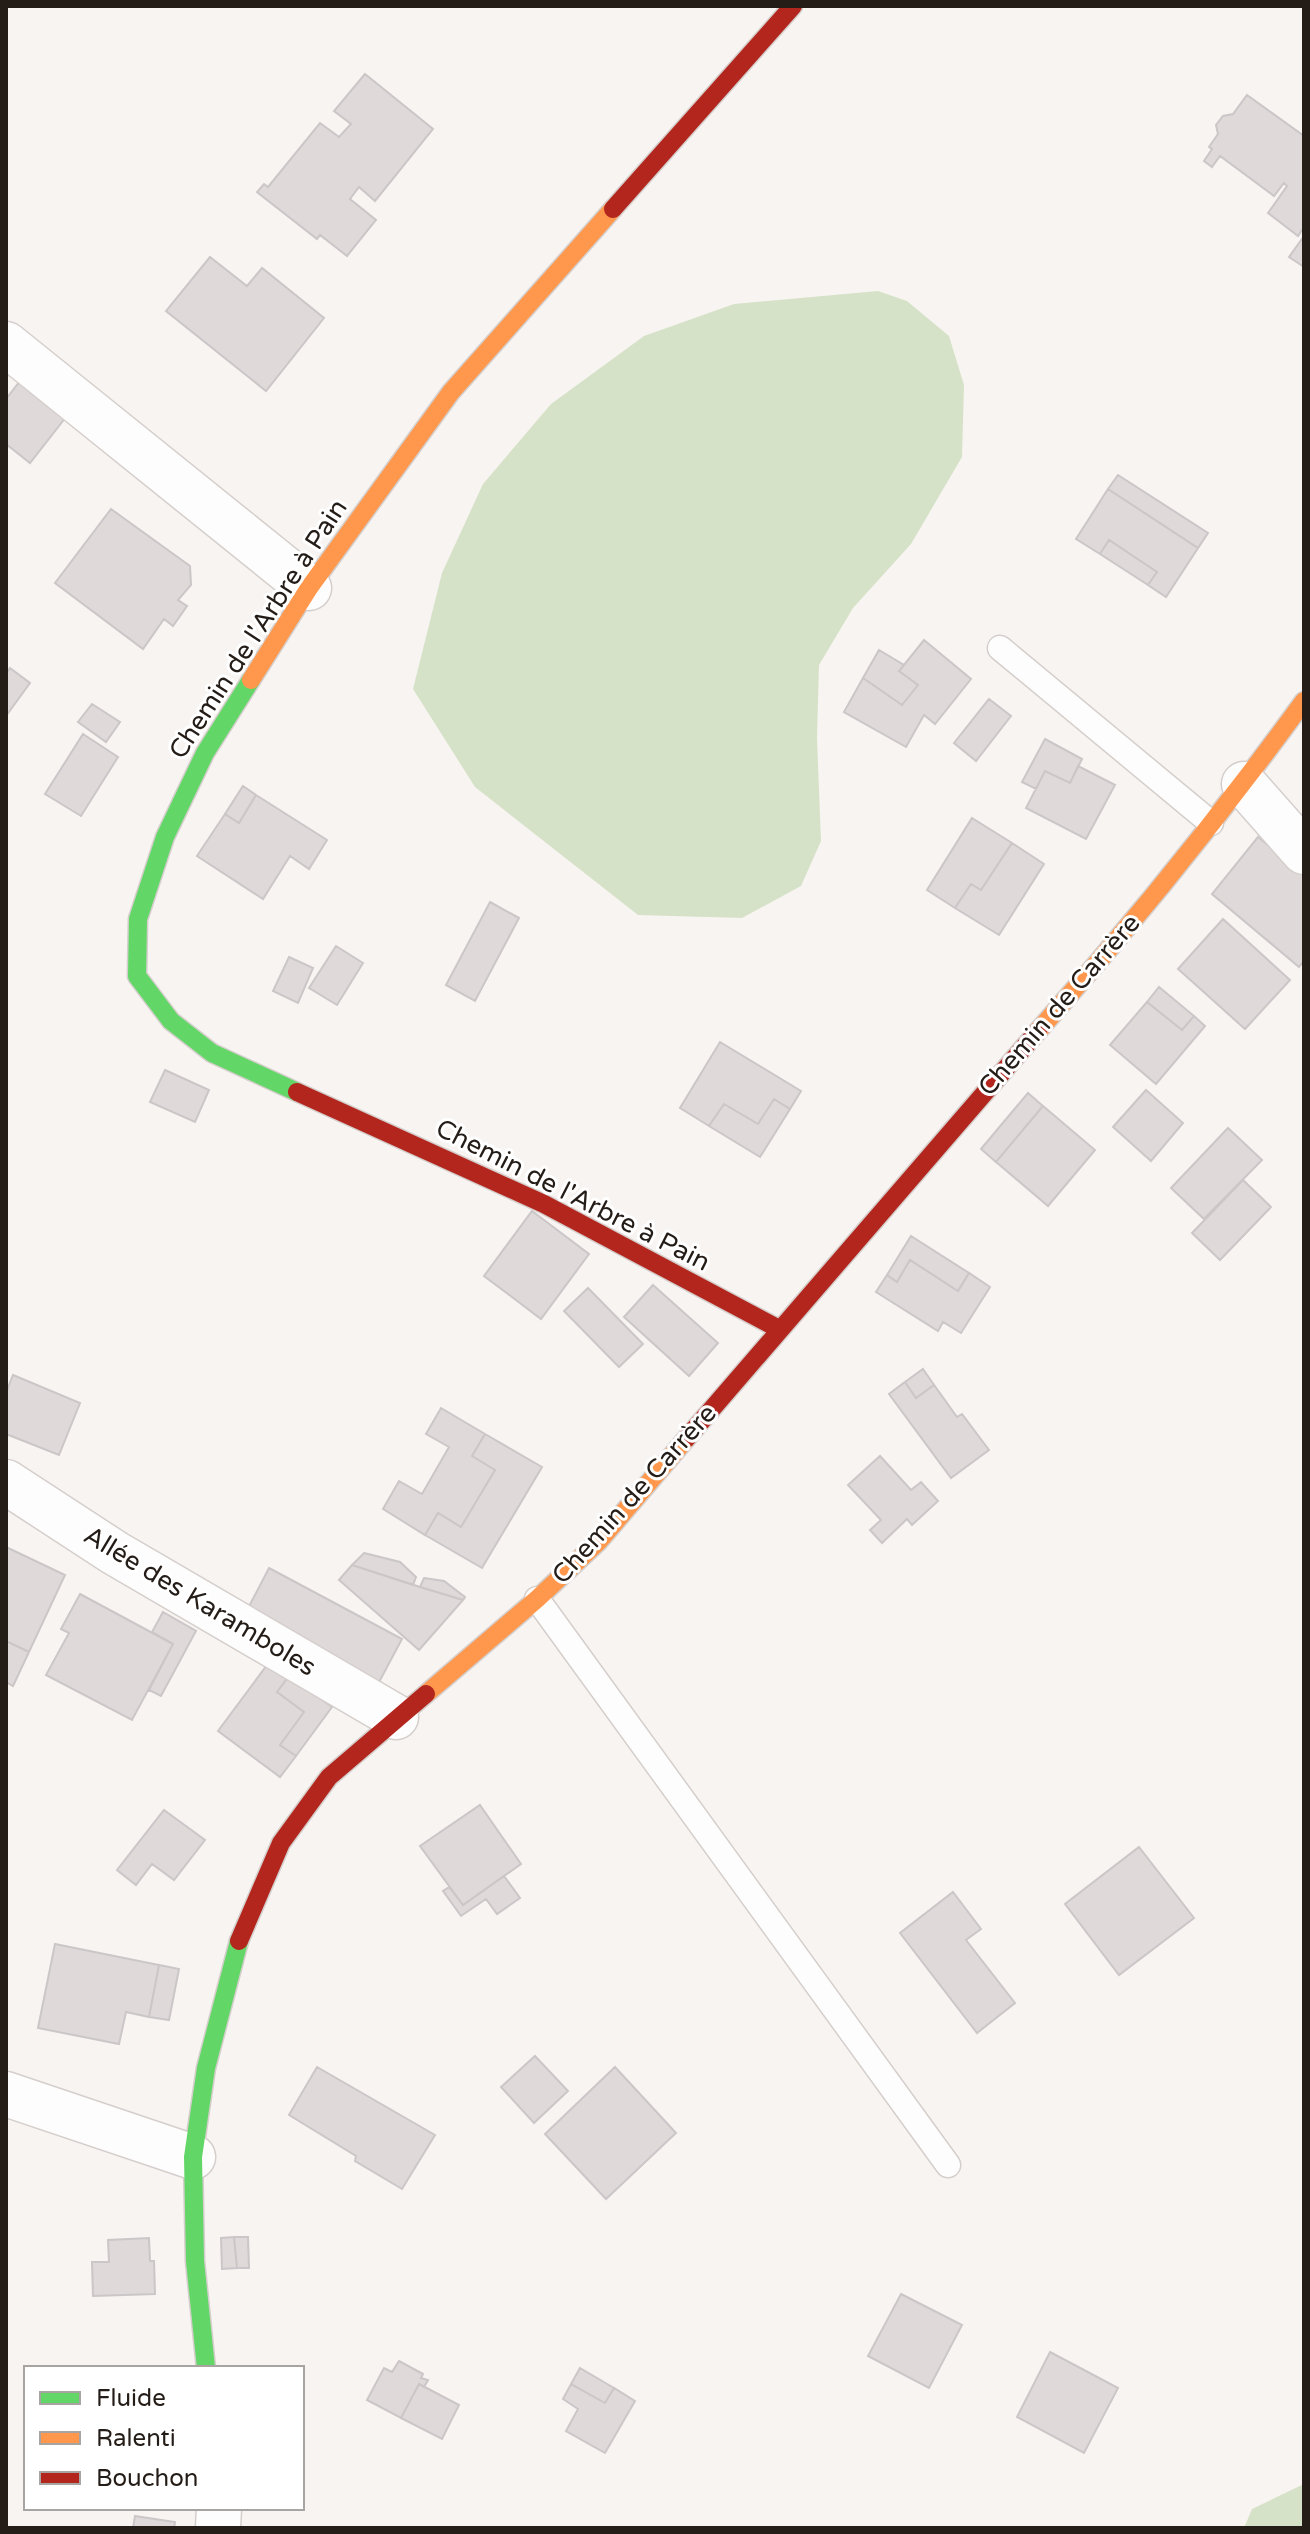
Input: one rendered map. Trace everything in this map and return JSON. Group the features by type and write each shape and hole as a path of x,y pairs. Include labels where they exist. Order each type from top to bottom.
{"street":[{"name":"Chemin de l'Arbre à Pain","path":"779,1329 544,1204 212,1053 171,1021 137,976 138,919 165,837 205,753 309,588 451,392 793,6"},
{"path":"6,344 309,588"},
{"name":"Chemin de Carrère","path":"206,2366 195,2261 193,2157 206,2068 240,1938 281,1843 329,1777 396,1717 454,1672 599,1541 972,1105 1091,971 1244,784 1304,701"},
{"path":"1244,784 1304,852"},
{"name":"Allée des Karamboles","path":"6,1482 115,1553 396,1717"},
{"path":"6,2094 193,2157"}],"lane":[{"path":"1000,648 1211,823"},
{"path":"537,1599 948,2165"}],"green space":[{"path":"878,291 907,301 949,336 964,385 962,457 911,544 853,608 819,665 817,738 821,841 801,886 742,918 638,915 475,787 413,689 442,573 483,484 551,404 644,336 734,304"},
{"path":"1304,2484 1304,2528 1244,2528 1252,2509"}],"building":[{"path":"365,74 433,129 375,201 359,187 350,199 376,220 347,256 320,235 317,239 257,192 264,184 268,187 320,123 339,137 351,124 334,111"},
{"path":"1247,95 1304,136 1304,227 1298,236 1268,213 1287,186 1284,183 1274,196 1220,156 1212,167 1204,161 1218,134 1216,125 1223,116 1233,114"},
{"path":"1304,236 1304,267 1289,257"},
{"path":"210,257 247,286 262,268 324,318 266,391 166,311"},
{"path":"20,381 66,417 30,463 6,444 6,399"},
{"path":"1118,475 1208,533 1198,548 1108,489"},
{"path":"1108,489 1198,548 1166,597 1148,585 1157,572 1109,540 1100,554 1076,539"},
{"path":"111,509 190,566 191,585 178,600 187,606 173,626 164,619 143,649 55,583"},
{"path":"1109,540 1157,572 1148,585 1100,554"},
{"path":"924,640 971,679 935,724 924,715 906,747 844,712 863,678 902,705 918,685 899,671"},
{"path":"879,650 904,665 899,671 918,685 902,705 863,678"},
{"path":"10,668 30,683 6,716 6,674"},
{"path":"989,699 1011,716 976,761 954,743"},
{"path":"92,704 120,722 106,742 78,722"},
{"path":"83,734 118,757 81,816 45,794"},
{"path":"1045,739 1082,759 1070,783 1045,771 1036,789 1022,782"},
{"path":"1078,766 1115,785 1086,839 1026,808 1045,771 1070,783"},
{"path":"243,786 256,795 239,823 225,814"},
{"path":"256,795 327,840 309,869 290,856 263,899 197,856 225,814 239,823"},
{"path":"972,818 1012,843 981,890 971,884 955,908 927,890"},
{"path":"1258,837 1304,875 1304,961 1299,967 1212,894"},
{"path":"1012,843 1044,864 999,935 955,908 971,884 981,890"},
{"path":"490,902 519,918 475,1001 446,985"},
{"path":"1223,919 1290,980 1245,1029 1178,969"},
{"path":"336,946 363,963 337,1005 309,988"},
{"path":"289,957 313,968 298,1003 273,991"},
{"path":"1159,987 1194,1016 1182,1030 1147,1002"},
{"path":"1147,1002 1182,1030 1194,1016 1205,1026 1156,1084 1110,1045"},
{"path":"720,1042 801,1091 790,1109 774,1099 758,1124 724,1104 709,1126 680,1108"},
{"path":"165,1070 209,1090 195,1122 150,1102"},
{"path":"1146,1090 1183,1123 1151,1161 1113,1127"},
{"path":"1028,1093 1043,1106 996,1162 981,1149"},
{"path":"774,1099 790,1109 760,1157 709,1126 724,1104 758,1124"},
{"path":"1043,1106 1095,1150 1048,1206 996,1162"},
{"path":"1228,1128 1262,1160 1204,1219 1171,1188"},
{"path":"1243,1180 1271,1207 1220,1260 1192,1233"},
{"path":"532,1211 589,1254 541,1319 484,1276"},
{"path":"911,1236 969,1273 958,1291 910,1260 897,1282 887,1275"},
{"path":"910,1260 958,1291 969,1273 990,1287 961,1333 943,1322 938,1331 876,1292 887,1275 897,1282"},
{"path":"653,1285 718,1343 689,1376 624,1317"},
{"path":"588,1288 643,1344 619,1367 564,1311"},
{"path":"923,1369 934,1385 916,1398 905,1382"},
{"path":"13,1375 80,1403 59,1455 6,1434 6,1393"},
{"path":"905,1382 916,1398 934,1385 957,1417 962,1414 989,1450 951,1478 889,1394"},
{"path":"441,1408 485,1434 472,1456 495,1470 461,1527 438,1513 425,1535 383,1509 399,1481 422,1494 449,1447 426,1434"},
{"path":"485,1434 542,1467 482,1568 425,1535 438,1513 461,1527 495,1470 472,1456"},
{"path":"880,1456 911,1490 921,1482 938,1501 912,1525 907,1519 882,1543 870,1530 881,1520 848,1485"},
{"path":"6,1547 65,1575 29,1652 6,1641"},
{"path":"364,1553 400,1562 416,1577 413,1585 352,1565"},
{"path":"352,1565 463,1600 419,1650 339,1580"},
{"path":"269,1568 402,1639 377,1686 244,1616"},
{"path":"424,1578 444,1581 465,1597 463,1600 420,1587"},
{"path":"80,1594 173,1644 132,1720 46,1675 69,1633 61,1629"},
{"path":"163,1612 196,1631 161,1696 149,1690 173,1644 152,1632"},
{"path":"6,1641 29,1652 13,1686 6,1682"},
{"path":"270,1661 289,1676 277,1692 304,1712 280,1745 296,1756 280,1777 218,1731"},
{"path":"289,1676 332,1707 296,1756 280,1745 304,1712 277,1692"},
{"path":"480,1805 521,1864 463,1905 420,1846"},
{"path":"164,1810 205,1840 174,1880 152,1864 136,1885 117,1870"},
{"path":"1139,1847 1194,1918 1119,1975 1065,1904"},
{"path":"504,1876 520,1898 497,1914 486,1899 461,1916 443,1891 449,1887 463,1905"},
{"path":"953,1892 981,1929 966,1940 1015,2003 977,2033 900,1933"},
{"path":"55,1944 159,1965 149,2017 126,2012 119,2044 38,2028"},
{"path":"159,1965 179,1969 169,2020 149,2017"},
{"path":"535,2056 568,2091 534,2123 501,2087"},
{"path":"317,2067 435,2135 402,2189 355,2161 356,2156 289,2115"},
{"path":"615,2067 676,2133 606,2199 545,2134"},
{"path":"234,2237 237,2268 222,2269 221,2238"},
{"path":"234,2237 248,2237 249,2268 237,2268"},
{"path":"149,2238 150,2261 154,2261 155,2294 93,2296 92,2262 109,2262 108,2240"},
{"path":"901,2294 962,2325 929,2388 868,2356"},
{"path":"1050,2352 1118,2388 1084,2453 1017,2417"},
{"path":"399,2361 428,2380 424,2387 419,2384 401,2418 367,2400 384,2368 392,2372"},
{"path":"580,2368 614,2388 605,2403 571,2384"},
{"path":"419,2384 459,2405 442,2439 401,2418"},
{"path":"571,2384 605,2403 614,2388 635,2401 605,2453 566,2431 578,2409 563,2399"},
{"path":"135,2516 175,2522 174,2528 133,2528"}],"traffic: fast":[{"path":"251,680 205,753 165,837 138,919 137,976 171,1021 212,1053 297,1092"},
{"path":"206,2366 195,2261 193,2157 206,2068 239,1941"}],"traffic: slow":[{"path":"251,680 309,588 451,392 613,209"},
{"path":"1038,1031 1175,869 1304,701"},
{"path":"426,1694 599,1541 686,1439"}],"traffic: jam":[{"path":"613,209 793,6"},
{"path":"686,1439 1038,1031"},
{"path":"297,1092 544,1204 779,1329"},
{"path":"239,1941 281,1843 329,1777 426,1694"}]}
